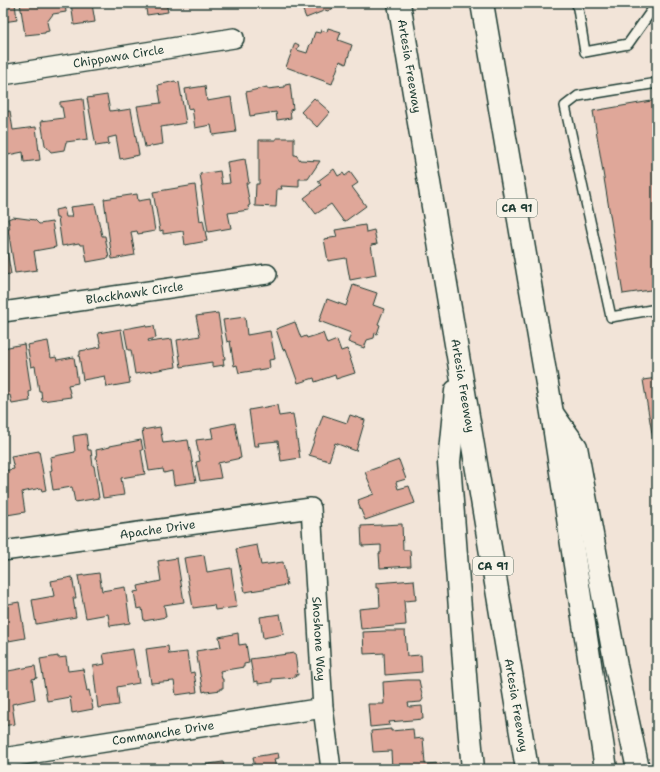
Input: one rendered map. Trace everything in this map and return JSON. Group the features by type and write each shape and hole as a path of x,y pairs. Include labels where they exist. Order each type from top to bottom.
{"highway":[{"name":"Artesia Freeway","path":"400,3 526,769"},
{"name":"CA 91","path":"482,3 552,413 606,769"},
{"path":"459,362 449,462 473,769"},
{"path":"552,413 576,447 616,666 638,769"}],"street":[{"name":"Chippawa Circle","path":"3,75 234,38"},
{"name":"Blackhawk Circle","path":"3,312 267,274"},
{"name":"Apache Drive","path":"3,551 311,508"},
{"name":"Shoshone Way","path":"311,508 324,708 331,769"},
{"name":"Commanche Drive","path":"3,758 324,708"}],"lane":[{"path":"577,3 585,52 628,44 657,3"},
{"path":"657,83 578,96 565,106 611,316 657,309"}],"building":[{"path":"3,3 15,3 17,20 3,22"},
{"path":"20,3 65,3 66,12 53,14 47,22 49,31 45,33 25,35"},
{"path":"71,3 100,3 92,4 95,22 74,25"},
{"path":"145,3 166,3 168,12 147,15"},
{"path":"300,3 344,3 344,4 306,18"},
{"path":"328,28 341,32 338,40 352,45 346,64 340,61 332,84 286,67 295,43 299,45 297,50 307,53 315,32 320,33 321,30 327,32"},
{"path":"175,81 176,83 179,82 186,123 161,127 163,144 145,147 137,106 161,103 158,85"},
{"path":"290,84 293,109 290,110 291,118 277,120 276,112 250,116 246,92 267,87 267,89 285,87 285,85"},
{"path":"205,86 207,101 231,97 236,132 213,135 211,125 195,128 192,108 188,109 185,89"},
{"path":"107,95 110,111 131,109 139,155 120,159 116,136 108,138 109,144 96,146 87,98"},
{"path":"314,98 330,112 317,127 301,112"},
{"path":"83,99 88,139 66,142 64,150 51,152 45,145 41,121 64,118 62,107 60,107 60,102"},
{"path":"657,100 657,289 623,294 593,111"},
{"path":"10,111 13,130 36,127 40,160 24,162 23,152 3,156 3,112"},
{"path":"276,138 294,138 294,155 296,155 300,160 320,161 308,179 299,179 299,187 281,186 282,189 277,189 276,207 255,206 256,184 259,184 259,140 276,140"},
{"path":"245,159 249,183 246,183 250,205 248,206 249,210 228,213 231,228 208,232 200,174 220,171 222,184 230,183 227,162"},
{"path":"334,169 338,176 343,173 345,176 350,172 358,183 352,187 366,206 344,222 331,204 316,214 304,198 321,185 318,181"},
{"path":"195,185 200,221 203,220 207,241 185,245 183,231 163,234 163,230 160,231 153,192"},
{"path":"137,194 138,201 150,199 155,231 138,234 137,231 131,232 135,255 112,259 104,199"},
{"path":"95,204 102,236 105,236 109,258 87,262 84,245 80,245 79,243 62,246 58,218 56,218 55,210 64,208 66,217 72,217 70,207"},
{"path":"13,217 35,220 39,224 52,222 56,247 34,251 37,270 15,273 8,229 10,229 8,219"},
{"path":"365,225 366,232 374,230 377,244 371,245 376,275 350,280 346,258 328,261 324,239 337,237 335,230"},
{"path":"3,227 11,274 3,275"},
{"path":"353,285 377,293 373,305 384,309 378,324 380,325 377,334 375,333 374,338 367,340 364,348 348,342 351,333 319,321 327,299 346,306"},
{"path":"218,313 225,359 223,359 224,365 212,367 212,362 181,367 177,340 200,336 196,316"},
{"path":"245,317 247,335 270,331 275,359 269,360 270,368 239,373 237,365 234,366 230,341 227,342 223,320"},
{"path":"295,322 301,338 306,336 307,338 323,333 327,344 337,340 341,351 347,349 355,373 336,379 335,375 315,382 314,378 298,383 286,349 283,350 276,329"},
{"path":"146,325 146,327 154,326 156,338 148,340 149,342 172,339 176,367 135,374 131,350 128,350 124,329"},
{"path":"121,329 130,383 107,387 105,376 83,380 79,355 80,351 101,347 98,333"},
{"path":"48,341 51,358 56,357 57,360 74,357 78,383 68,385 71,397 42,401 35,366 31,367 27,345"},
{"path":"24,344 31,391 29,392 30,401 12,404 10,395 3,396 3,371 5,371 3,348"},
{"path":"657,378 657,463 643,380"},
{"path":"277,405 279,416 293,414 300,458 281,461 278,441 258,443 259,446 254,446 249,410"},
{"path":"323,415 347,423 350,415 365,420 356,451 335,443 329,461 309,455"},
{"path":"235,423 241,458 218,463 221,478 200,481 196,462 200,461 196,440 213,438 211,428"},
{"path":"160,427 163,443 188,440 196,482 174,485 172,471 164,473 163,469 149,471 142,430"},
{"path":"86,434 88,450 91,450 99,498 75,502 72,487 53,490 50,471 52,470 50,457 75,452 73,436"},
{"path":"141,440 145,474 121,478 124,495 103,498 96,450"},
{"path":"39,451 46,490 42,491 41,488 22,492 25,512 7,515 3,493 3,471 14,469 11,456"},
{"path":"399,460 406,479 396,482 398,489 409,486 415,503 365,520 358,500 374,494 365,472"},
{"path":"402,524 403,550 410,550 411,566 380,568 379,553 381,553 381,545 362,546 361,526"},
{"path":"257,545 261,565 283,562 287,585 245,592 236,549"},
{"path":"204,555 207,572 231,568 237,607 215,610 214,605 193,608 184,558"},
{"path":"177,558 184,602 164,605 166,617 144,621 142,608 137,609 134,592 139,591 138,586 161,581 158,561"},
{"path":"99,573 102,591 125,587 130,623 110,626 108,614 86,618 78,576"},
{"path":"72,577 76,598 73,598 76,617 36,624 32,600 54,596 51,581"},
{"path":"414,580 416,600 404,601 406,625 361,629 359,609 380,607 379,588 376,588 376,583"},
{"path":"19,602 25,638 3,642 3,605"},
{"path":"280,614 284,634 263,638 260,617"},
{"path":"405,631 407,656 421,655 422,672 385,675 384,653 364,654 363,632"},
{"path":"238,633 239,645 246,644 249,663 244,664 244,667 220,671 223,679 223,688 221,688 221,690 203,692 196,651 221,647 219,637"},
{"path":"168,646 169,654 187,652 190,673 194,672 197,692 176,695 174,681 151,683 146,649"},
{"path":"133,649 139,683 117,687 119,705 98,708 93,666 105,664 103,654"},
{"path":"295,653 298,675 295,675 296,677 272,679 272,682 258,684 258,681 254,682 250,659"},
{"path":"58,656 58,658 66,657 68,671 83,669 87,691 89,690 93,709 72,713 70,697 47,701 40,659"},
{"path":"35,666 37,678 32,679 35,699 12,704 15,724 3,726 3,672"},
{"path":"419,680 423,699 421,702 408,703 409,707 422,706 423,719 389,722 390,725 370,727 368,704 384,704 383,682"},
{"path":"391,729 391,731 413,729 414,739 423,738 425,764 441,763 441,769 392,769 391,751 373,752 371,731"},
{"path":"278,753 279,758 274,759 276,769 255,769 253,757"},
{"path":"223,762 225,769 203,769 202,765"},
{"path":"298,765 299,769 276,769"}]}
